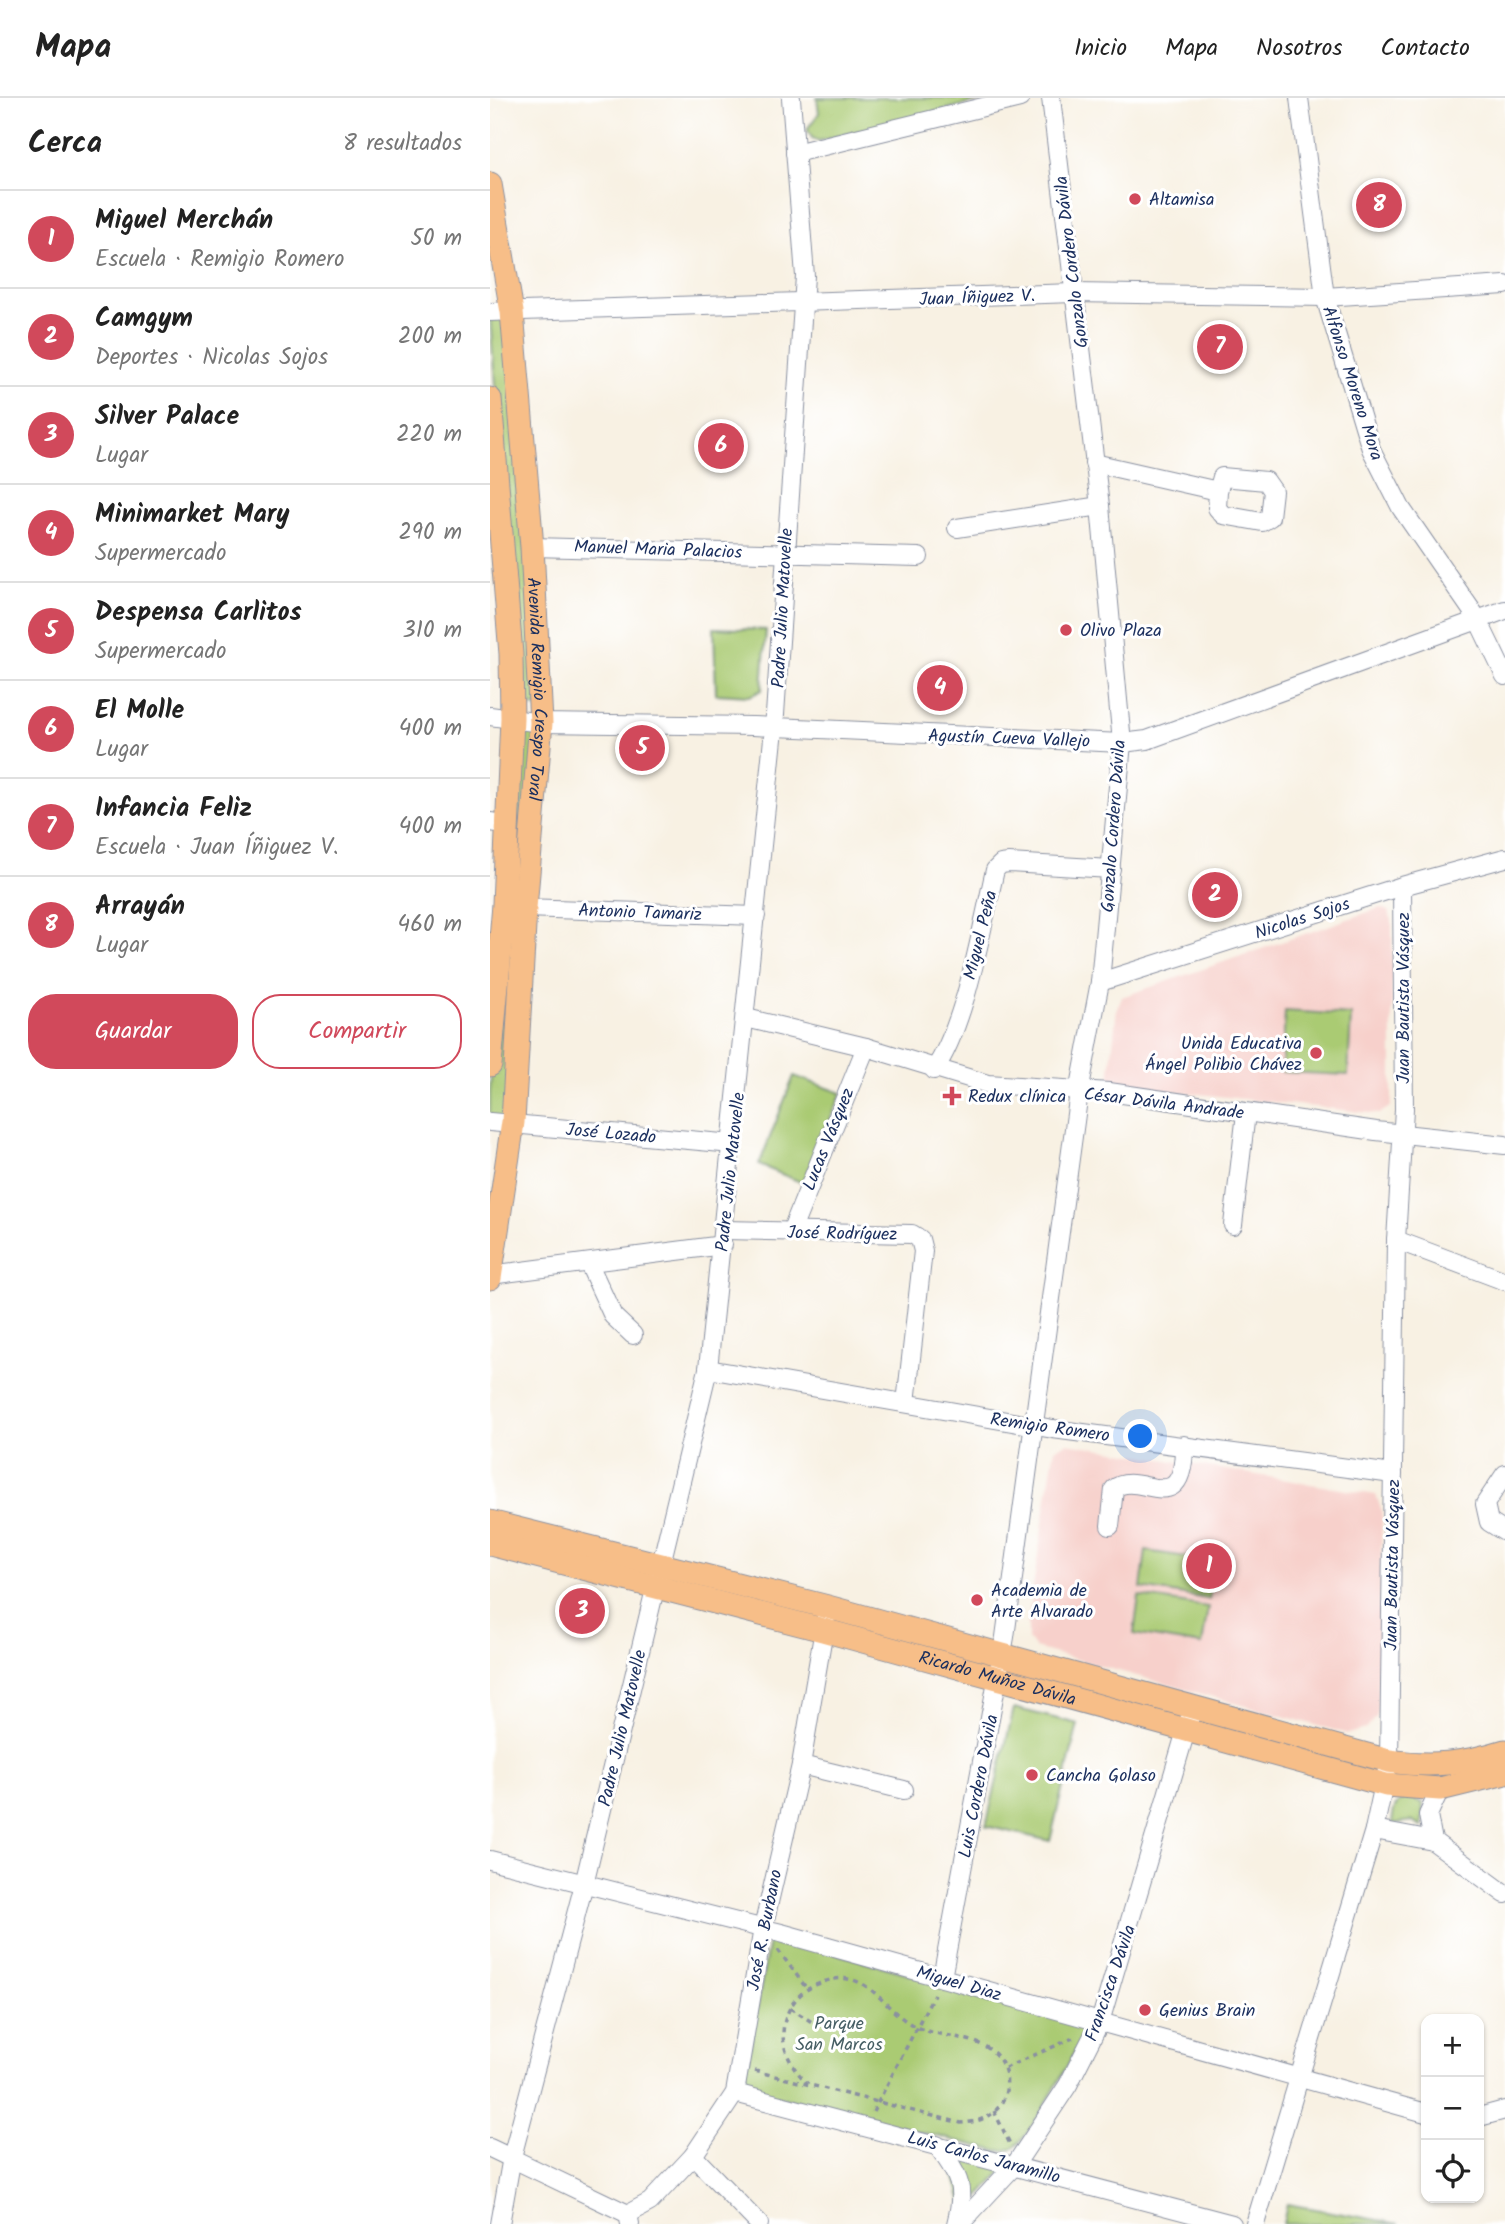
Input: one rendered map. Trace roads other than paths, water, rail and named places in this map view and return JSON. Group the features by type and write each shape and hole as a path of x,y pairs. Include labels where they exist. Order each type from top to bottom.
{"main road":[{"name":"Avenida Remigio Crespo Toral","path":"490,184 501,312 532,547 541,723 525,908 501,1122 490,1276"},
{"name":"Avenida Remigio Crespo Toral","path":"490,399 496,549 511,654 501,717 490,1065"},
{"name":"Ricardo Muñoz Dávila","path":"490,1522 663,1563 1002,1654 1386,1785 1440,1789 1505,1773"},
{"name":"Ricardo Muñoz Dávila","path":"490,1544 997,1678 1389,1761 1438,1766 1463,1763 1505,1751"}],"street":[{"name":"Padre Julio Matovelle","path":"500,2224 513,2157 584,1884 708,1369 724,1237 774,729 805,276 791,98"},
{"path":"795,153 1020,98"},
{"name":"Gonzalo Cordero Dávila","path":"1035,1426 1079,1092 1100,982 1122,743 1100,506 1051,98"},
{"name":"Alfonso Moreno Mora","path":"1299,98 1325,297 1371,449 1401,508 1477,618 1505,676"},
{"name":"Juan Íñiguez V.","path":"501,312 1074,293 1325,297 1505,285"},
{"path":"1094,463 1218,491"},
{"path":"957,528 1100,506"},
{"name":"Manuel Maria Palacios","path":"532,547 919,557"},
{"name":"Agustín Cueva Vallejo","path":"501,717 541,723 1122,743 1147,740 1505,610"},
{"name":"Nicolas Sojos","path":"1100,982 1402,886 1505,858"},
{"name":"Miguel Peña","path":"934,1070 943,1057 971,975 995,870 1009,863 1111,869"},
{"name":"Juan Bautista Vásquez","path":"1255,2224 1374,1829 1386,1785 1389,1761 1396,1240 1402,1133 1402,886"},
{"name":"Antonio Tamariz","path":"525,908 756,916"},
{"name":"César Dávila Andrade","path":"746,1018 866,1047 934,1070 988,1084 1109,1093 1505,1145"},
{"name":"Lucas Vásquez","path":"791,1231 866,1047"},
{"path":"1233,1225 1246,1113"},
{"name":"José Lozado","path":"501,1122 733,1144"},
{"name":"José Rodríguez","path":"724,1237 791,1231 912,1234 920,1239 923,1251 906,1403"},
{"path":"490,1276 589,1264 724,1237"},
{"path":"1396,1240 1505,1281"},
{"path":"589,1264 614,1316 633,1335"},
{"name":"Remigio Romero","path":"708,1369 1035,1426 1393,1474"},
{"name":"Luis Cordero Dávila","path":"942,1978 1002,1654 1035,1426"},
{"path":"1110,1526 1114,1489 1126,1485 1166,1488 1174,1483 1184,1468 1184,1445"},
{"path":"1505,1474 1485,1504 1489,1522 1505,1532"},
{"name":"José R. Burbano","path":"629,2219 650,2202 693,2155 735,2093 763,1928 801,1765 828,1607"},
{"name":"Francisca Dávila","path":"958,2224 1016,2163 1068,2085 1099,2025 1190,1718"},
{"path":"801,1765 904,1790"},
{"path":"1433,1841 1428,1815 1440,1789"},
{"path":"1374,1829 1433,1841 1505,1894"},
{"name":"Miguel Diaz","path":"490,1860 763,1928 1099,2025 1301,2077 1421,2112"},
{"name":"Luis Carlos Jaramillo","path":"735,2093 1016,2163 1232,2224"},
{"path":"1484,2116 1505,2110"},
{"path":"937,2145 960,2177 962,2199 958,2224"},
{"path":"490,2148 513,2157 629,2219"},
{"path":"693,2155 758,2224"}],"place":[{"name":"Altamisa","path":"1135,199"},
{"name":"Arrayán","path":"1379,205"},
{"name":"Infancia Feliz","path":"1220,347"},
{"name":"El Molle","path":"721,446"},
{"name":"Olivo Plaza","path":"1066,630"},
{"name":"Minimarket Mary","path":"940,688"},
{"name":"Despensa Carlitos","path":"642,748"},
{"name":"Camgym","path":"1215,895"},
{"name":"Unida Educativa Ángel Polibio Chávez","path":"1316,1053"},
{"name":"Redux clínica","path":"952,1096"},
{"name":"Miguel Merchán","path":"1209,1566"},
{"name":"Academia de Arte Alvarado","path":"977,1600"},
{"name":"Silver Palace","path":"582,1611"},
{"name":"Cancha Golaso","path":"1032,1775"},
{"name":"Genius Brain","path":"1145,2010"}],"park label":[{"name":"Parque San Marcos","path":"839,2033"}]}
